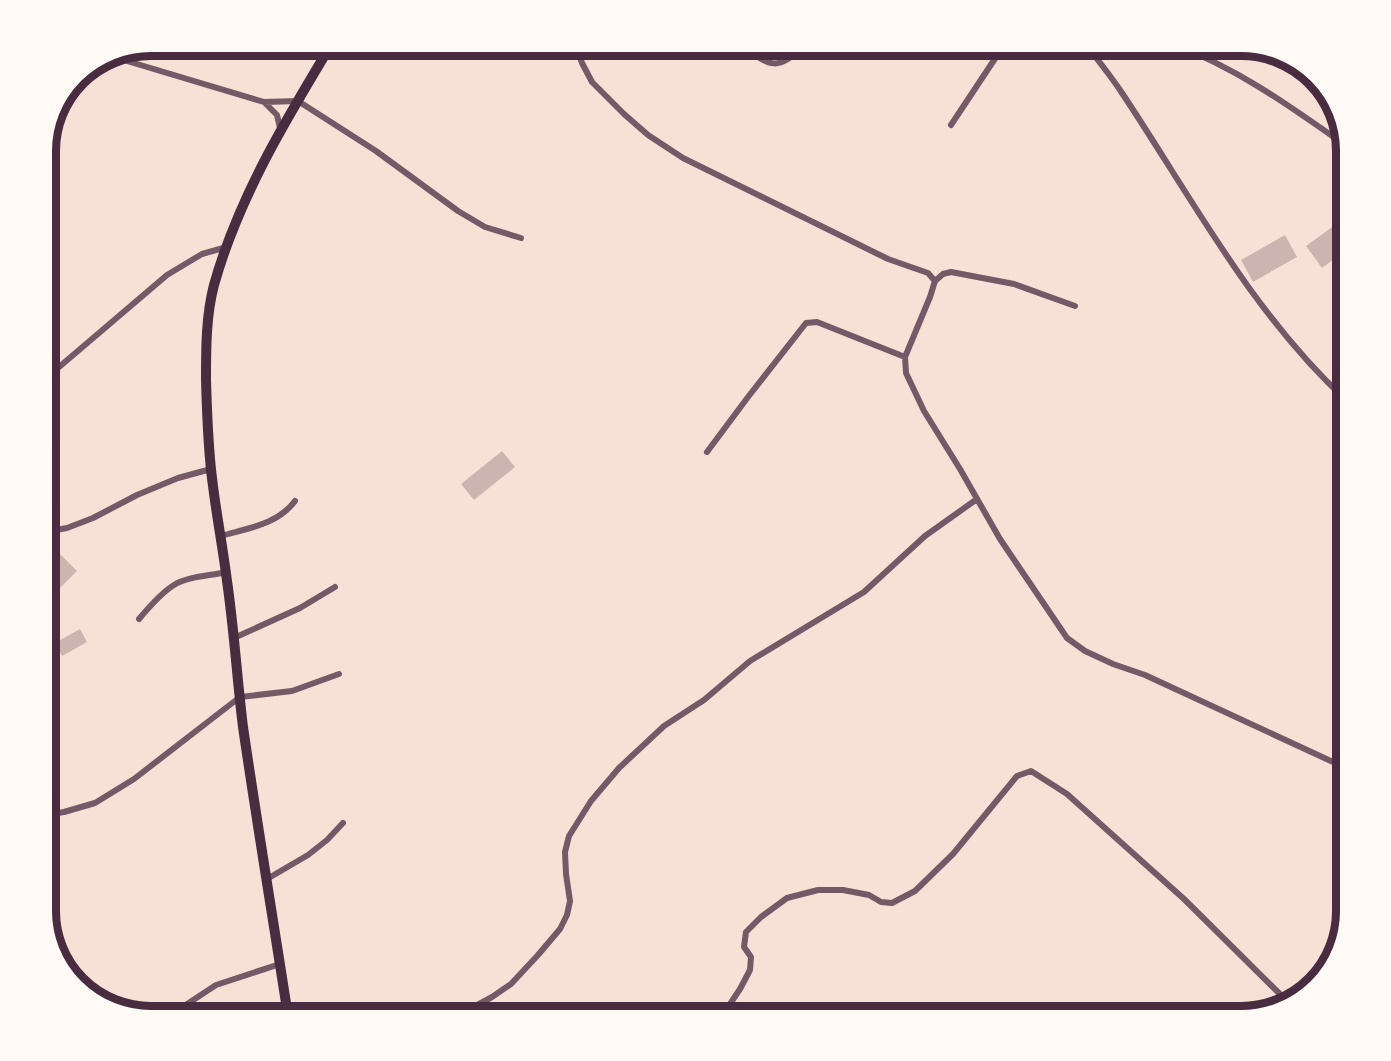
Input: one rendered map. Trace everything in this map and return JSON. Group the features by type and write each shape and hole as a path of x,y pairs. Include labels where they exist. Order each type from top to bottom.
{"main road":[{"path":"286,1006 240,697 211,469 206,356 214,286 227,246 244,204 279,132 325,56"}],"street":[{"path":"579,56 592,82 624,114 648,135 683,159 888,259 928,273 935,280"},
{"path":"757,56 774,64 786,61 792,56"},
{"path":"951,125 997,56"},
{"path":"1095,56 1120,90 1209,230 1265,311 1293,346 1336,391"},
{"path":"1201,56 1298,111 1335,138"},
{"path":"123,60 264,102 298,101 376,151 458,211 485,227 521,238"},
{"path":"264,102 278,115 279,132"},
{"path":"56,370 167,275 202,254 227,246"},
{"path":"1075,306 1014,284 951,272 943,274 935,280 905,357 906,373 924,411 1006,549 1067,638 1085,651 1145,675 1336,763"},
{"path":"707,452 806,323 817,322 905,357"},
{"path":"56,530 93,518 137,495 178,478 211,469"},
{"path":"475,1006 510,984 560,929 567,915 570,901 565,852 569,836 591,801 619,768 664,726 704,700 750,661 864,592 925,536 977,499"},
{"path":"221,536 277,518 295,501"},
{"path":"139,619 174,585 186,580 226,573"},
{"path":"233,638 300,608 335,587"},
{"path":"56,813 95,803 134,779 240,697 292,691 339,674"},
{"path":"729,1006 750,970 751,957 744,947 746,932 761,917 788,898 818,890 843,890 869,895 881,902 892,903 915,891 954,854 1017,776 1031,771 1067,794 1184,899 1282,996"},
{"path":"266,880 308,855 343,823"},
{"path":"184,1006 216,985 280,964"}],"building":[{"path":"1336,224 1335,262 1334,259 1322,268 1306,246"},
{"path":"1285,235 1297,257 1253,282 1241,260"},
{"path":"502,451 515,467 474,500 461,484"},
{"path":"60,554 77,571 56,592 56,558"},
{"path":"80,629 87,642 62,656 56,642"}]}
